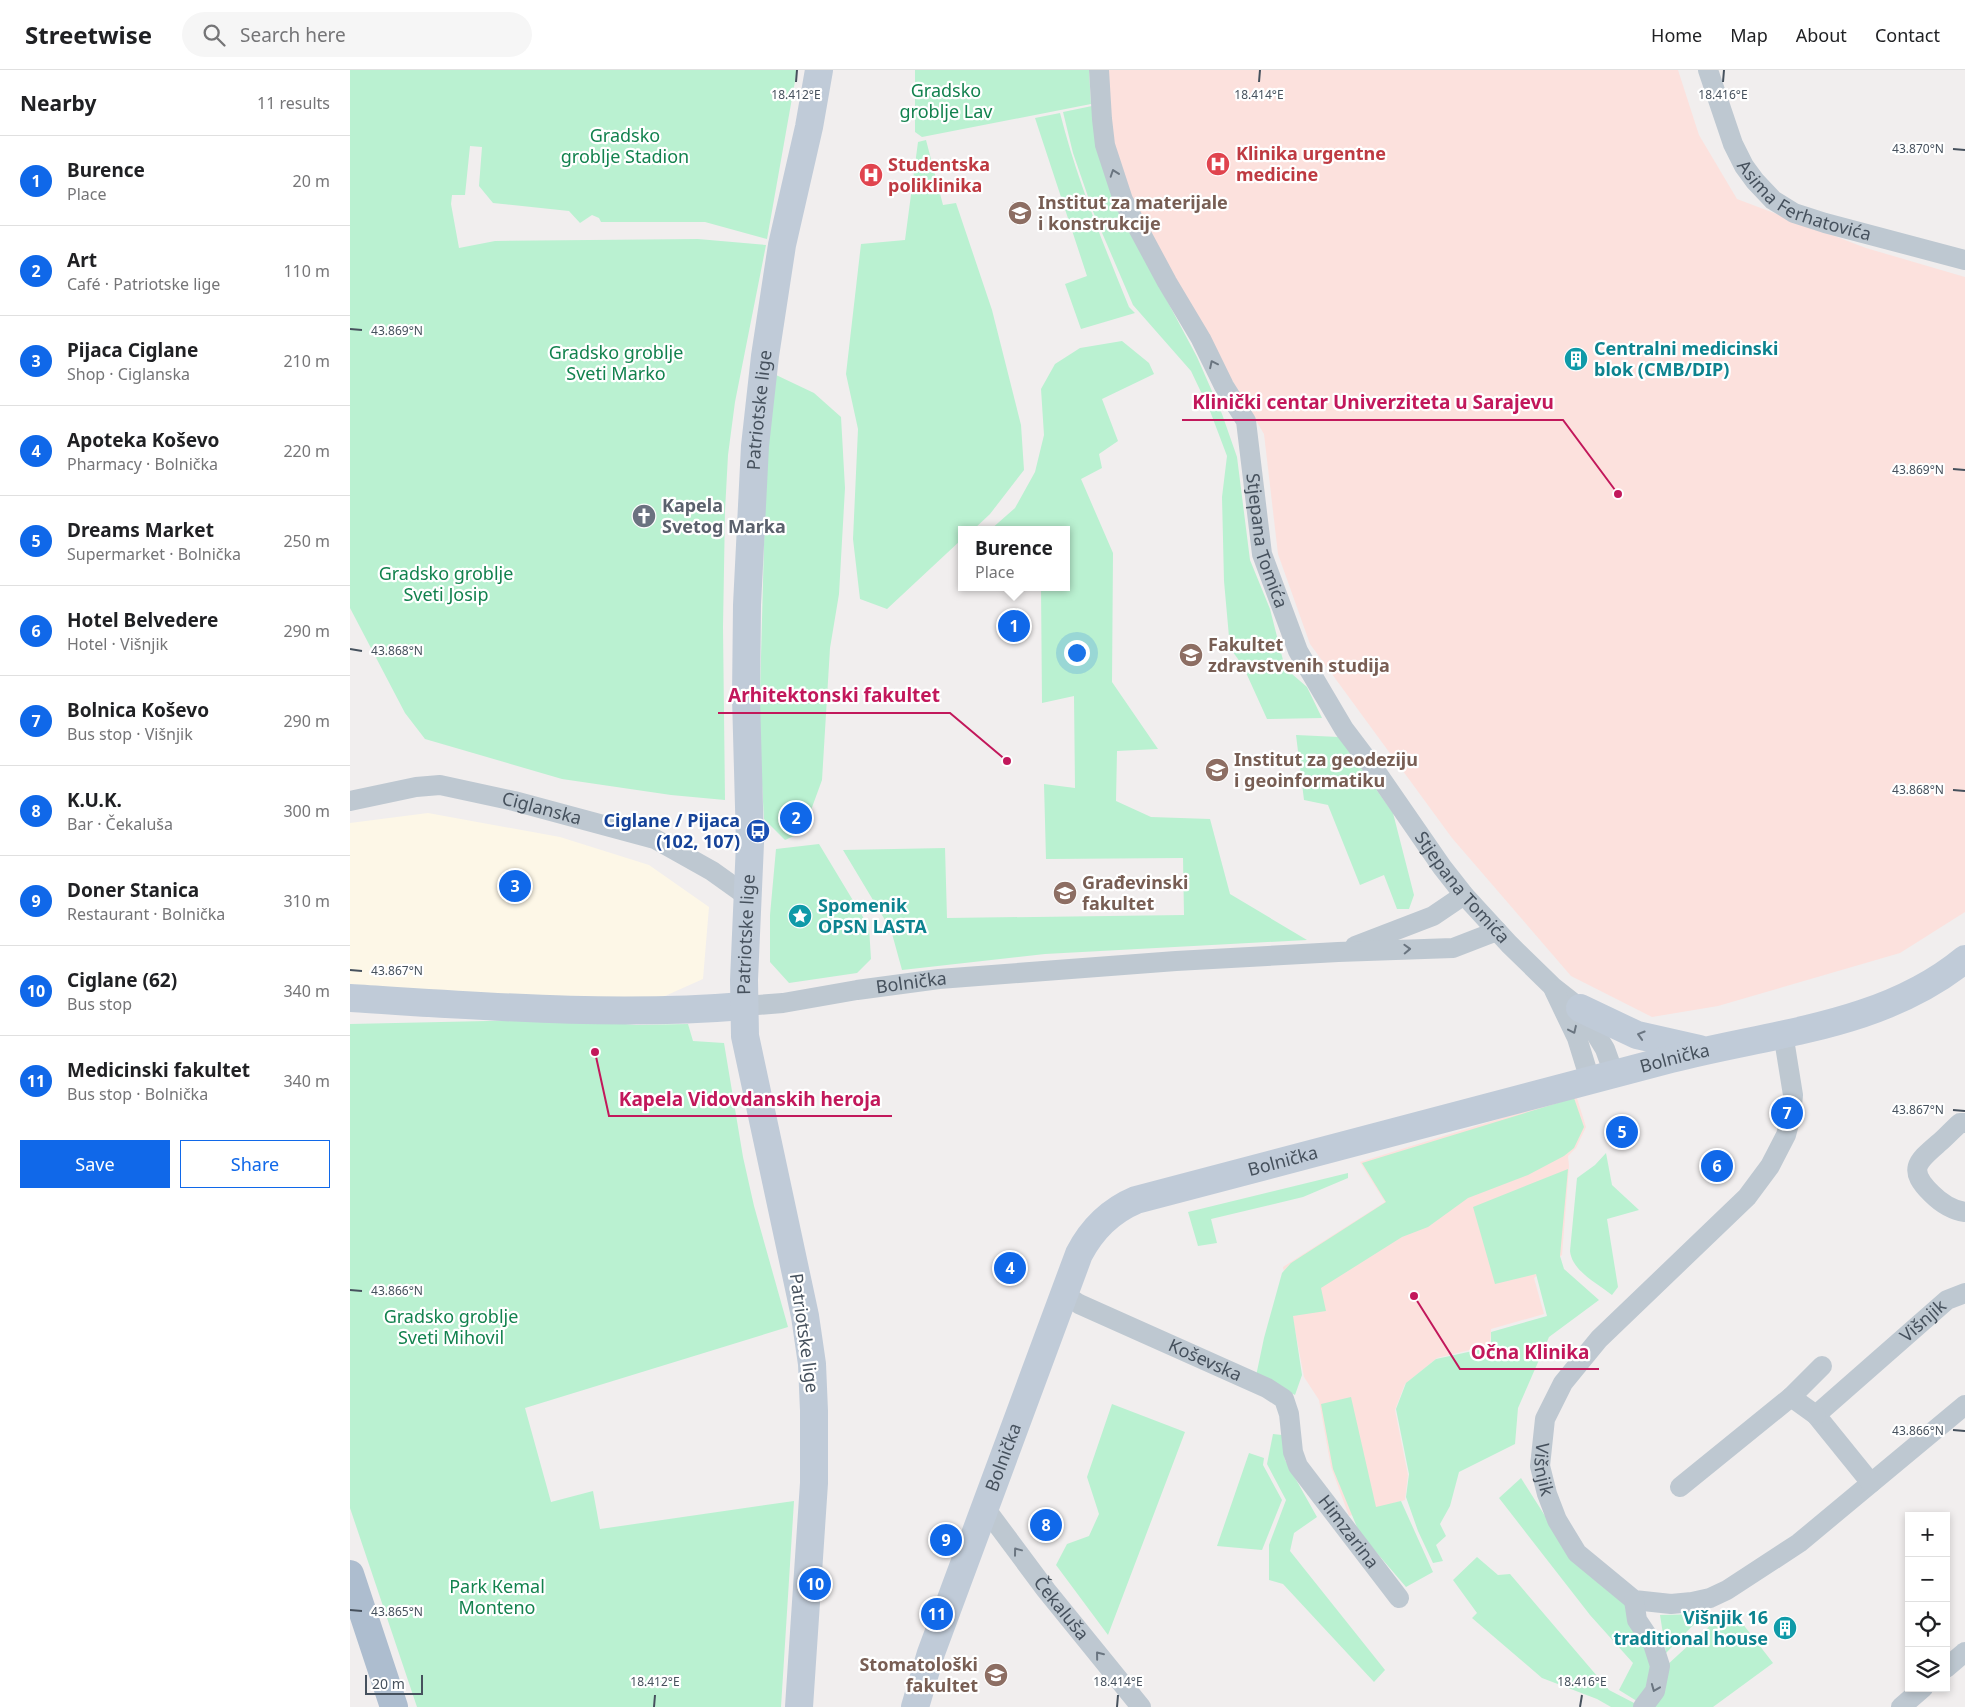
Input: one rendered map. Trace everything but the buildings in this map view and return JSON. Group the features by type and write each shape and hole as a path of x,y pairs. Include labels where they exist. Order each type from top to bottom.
{"main road":[{"path":"350,1574 394,1707"}],"street":[{"name":"Patriotske lige","path":"799,1707 814,1483 815,1439 812,1364 805,1316 745,1036 744,1006 750,843 746,697 747,605 755,446 765,356 782,245 809,126 819,70"},
{"name":"Stjepana Tomića","path":"1099,70 1102,119 1106,145 1123,200 1167,282 1201,339 1224,386 1246,421 1262,554 1298,651 1344,729 1464,895 1552,986 1580,1008 1605,1049 1602,1077"},
{"name":"Asima Ferhatovića","path":"1708,70 1733,144 1750,174 1773,200 1794,213 1825,223 1965,260"},
{"name":"Ciglanska","path":"350,801 416,786 440,786 514,801 655,838 712,871 747,896"},
{"name":"Bolnička","path":"1341,952 1433,916 1464,895"},
{"name":"Bolnička","path":"350,998 572,1011 692,1010 783,1003 857,990 939,979 1166,962 1453,948 1497,931"},
{"name":"Bolnička","path":"915,1707 931,1654 1079,1254 1097,1226 1117,1210 1136,1200 1602,1077 1706,1050 1844,1019 1900,1000 1927,986 1965,959"},
{"name":"Stjepana Tomića","path":"1552,986 1577,1038 1602,1077"},
{"path":"1580,1008 1636,1035 1706,1050"},
{"name":"Višnjik","path":"1634,1600 1577,1553 1558,1520 1547,1494 1540,1466 1545,1419 1563,1383 1599,1339 1747,1197 1770,1166 1786,1135 1794,1095 1783,1033"},
{"path":"1965,1123 1960,1123 1923,1155 1918,1164 1918,1175 1924,1186 1941,1203 1965,1212"},
{"name":"Višnjik","path":"1816,1415 1947,1300 1965,1293"},
{"name":"Koševska","path":"1064,1294 1079,1304 1267,1388 1284,1399 1289,1414 1293,1452 1298,1466"},
{"path":"1680,1487 1791,1397 1822,1366"},
{"path":"1791,1397 1816,1415 1871,1483"},
{"path":"1643,1707 1655,1691 1660,1666 1654,1644 1638,1620 1634,1600 1671,1604 1692,1602 1710,1598 1728,1590 1799,1543 1965,1404"},
{"name":"Himzarina","path":"1298,1466 1399,1598"},
{"name":"Čekaluša","path":"986,1508 1046,1590 1141,1707"},
{"path":"1950,1665 1965,1652"},
{"path":"1901,1707 1918,1692"}],"shaded area":[{"path":"1099,70 1678,70 1699,135 1737,199 1866,248 1965,277 1965,912 1900,953 1718,1006 1652,1017 1571,976 1452,838 1310,644 1278,554 1264,434 1117,186"},
{"path":"428,813 560,837 649,865 709,907 703,979 656,1000 350,1001 350,823"},
{"path":"1576,1095 1586,1127 1576,1148 1568,1156 1569,1166 1562,1255 1534,1278 1544,1314 1491,1329 1490,1345 1437,1358 1405,1384 1395,1410 1408,1475 1405,1500 1349,1516 1331,1467 1319,1400 1304,1377 1283,1267 1385,1202 1360,1162"}],"green space":[{"path":"350,70 797,70 767,239 705,222 601,222 599,218 592,215 580,223 569,211 493,203 479,186 482,147 470,146 465,195 452,195 451,204 459,248 495,241 698,239 766,245 735,402 728,455 723,627 725,800 671,795 562,779 425,739 405,713 350,608"},
{"name":"Gradsko groblje Lav","path":"915,70 1089,70 1091,104 922,137 915,132"},
{"path":"1092,106 1163,293 1197,357 1222,414 1237,457 1250,560 1270,609 1285,668 1307,687 1322,718 1267,719 1243,666 1230,648 1224,581 1222,497 1227,456 1210,411 1191,371 1133,305 1094,214 1073,153 1063,112"},
{"path":"1060,113 1074,163 1091,211 1129,307 1135,313 1081,329 1065,284 1087,276 1035,118"},
{"path":"926,140 943,205 956,203 992,310 1021,425 1024,470 990,514 977,526 958,526 958,543 887,609 860,599 853,539 858,429 846,374 861,244 905,240 918,142"},
{"path":"1122,341 1149,363 1154,374 1102,399 1118,441 1099,454 1102,468 1081,479 1113,553 1112,682 1158,749 1117,751 1116,801 1151,817 1210,819 1230,894 1307,940 1045,954 902,970 891,930 843,850 945,848 947,918 1184,915 1183,858 1046,859 1044,784 1075,788 1074,696 1042,703 1041,591 1070,591 1070,526 995,526 1015,508 1035,472 1044,435 1041,389 1055,364 1080,348"},
{"path":"774,374 814,393 841,417 845,488 839,594 830,648 822,780 803,832 785,840 764,819 759,731 766,470"},
{"path":"1296,735 1339,737 1393,813 1414,895 1409,909 1397,909 1384,875 1360,885 1328,805 1304,800"},
{"path":"819,844 869,927 871,959 857,973 789,983 770,962 770,915 776,849"},
{"path":"572,1019 636,1025 688,1024 693,1041 724,1043 743,1157 754,1206 788,1327 525,1408 551,1502 593,1491 600,1529 794,1501 781,1707 417,1707 350,1508 350,1024"},
{"path":"1574,1098 1584,1127 1574,1148 1564,1156 1528,1175 1468,1198 1428,1227 1402,1237 1321,1288 1326,1311 1293,1316 1302,1375 1295,1395 1256,1376 1264,1338 1282,1273 1291,1263 1386,1202 1362,1163"},
{"path":"1606,1153 1612,1185 1639,1210 1607,1219 1618,1287 1612,1295 1580,1271 1575,1265 1570,1251 1577,1178 1595,1165"},
{"path":"1568,1169 1560,1256 1564,1269 1599,1300 1549,1337 1518,1408 1515,1444 1459,1472 1450,1506 1440,1524 1446,1536 1436,1545 1443,1561 1433,1563 1418,1531 1406,1497 1409,1474 1396,1409 1406,1383 1436,1359 1491,1347 1491,1332 1547,1316 1536,1274 1495,1284 1473,1207"},
{"path":"1348,1173 1348,1178 1303,1197 1211,1219 1217,1243 1198,1246 1188,1212"},
{"path":"1351,1397 1376,1507 1401,1501 1433,1572 1406,1587 1359,1532 1333,1469 1321,1404"},
{"path":"1112,1404 1185,1432 1108,1635 1056,1565 1067,1544 1089,1536 1099,1514 1087,1477"},
{"path":"1273,1434 1282,1435 1285,1460 1317,1517 1294,1533 1290,1551 1385,1670 1374,1682 1283,1584 1269,1580 1269,1545 1286,1500 1267,1464"},
{"path":"1249,1453 1264,1458 1263,1465 1282,1500 1262,1550 1217,1546"},
{"path":"1521,1478 1547,1519 1630,1603 1649,1646 1653,1684 1640,1703 1619,1690 1633,1663 1590,1615 1499,1498"},
{"path":"1477,1557 1498,1575 1510,1574 1609,1690 1636,1704 1633,1707 1611,1707 1597,1699 1542,1678 1472,1618 1477,1613 1453,1580"},
{"path":"1732,1610 1773,1663 1713,1707 1650,1707 1666,1666 1715,1621"},
{"path":"1704,1614 1666,1653 1660,1615"}],"place":[{"name":"Klinika urgentne medicine","path":"1218,164"},
{"name":"Studentska poliklinika","path":"871,175"},
{"name":"Institut za materijale i konstrukcije","path":"1020,213"},
{"name":"Centralni medicinski blok (CMB/DIP)","path":"1576,359"},
{"name":"Klinički centar Univerziteta u Sarajevu","path":"1618,494"},
{"name":"Kapela Svetog Marka","path":"644,516"},
{"name":"Burence","path":"1014,626"},
{"name":"Fakultet zdravstvenih studija","path":"1191,655"},
{"name":"Arhitektonski fakultet","path":"1007,761"},
{"name":"Institut za geodeziju i geoinformatiku","path":"1217,770"},
{"name":"Art","path":"796,818"},
{"name":"Ciglane / Pijaca (102, 107)","path":"758,831"},
{"name":"Pijaca Ciglane","path":"515,886"},
{"name":"Građevinski fakultet","path":"1065,893"},
{"name":"Spomenik OPSN LASTA","path":"800,916"},
{"name":"Kapela Vidovdanskih heroja","path":"595,1052"},
{"name":"Bolnica Koševo","path":"1787,1113"},
{"name":"Dreams Market","path":"1622,1132"},
{"name":"Hotel Belvedere","path":"1717,1166"},
{"name":"Apoteka Koševo","path":"1010,1268"},
{"name":"Očna Klinika","path":"1414,1296"},
{"name":"K.U.K.","path":"1046,1525"},
{"name":"Doner Stanica","path":"946,1540"},
{"name":"Ciglane (62)","path":"815,1584"},
{"name":"Medicinski fakultet","path":"937,1614"},
{"name":"Višnjik 16 traditional house","path":"1785,1628"},
{"name":"Stomatološki fakultet","path":"996,1675"}],"park label":[{"name":"Gradsko groblje Stadion","path":"625,146"},
{"name":"Gradsko groblje Sveti Marko","path":"616,363"},
{"name":"Gradsko groblje Sveti Josip","path":"446,584"},
{"name":"Gradsko groblje Sveti Mihovil","path":"451,1327"},
{"name":"Park Кemal Monteno","path":"497,1597"}]}
